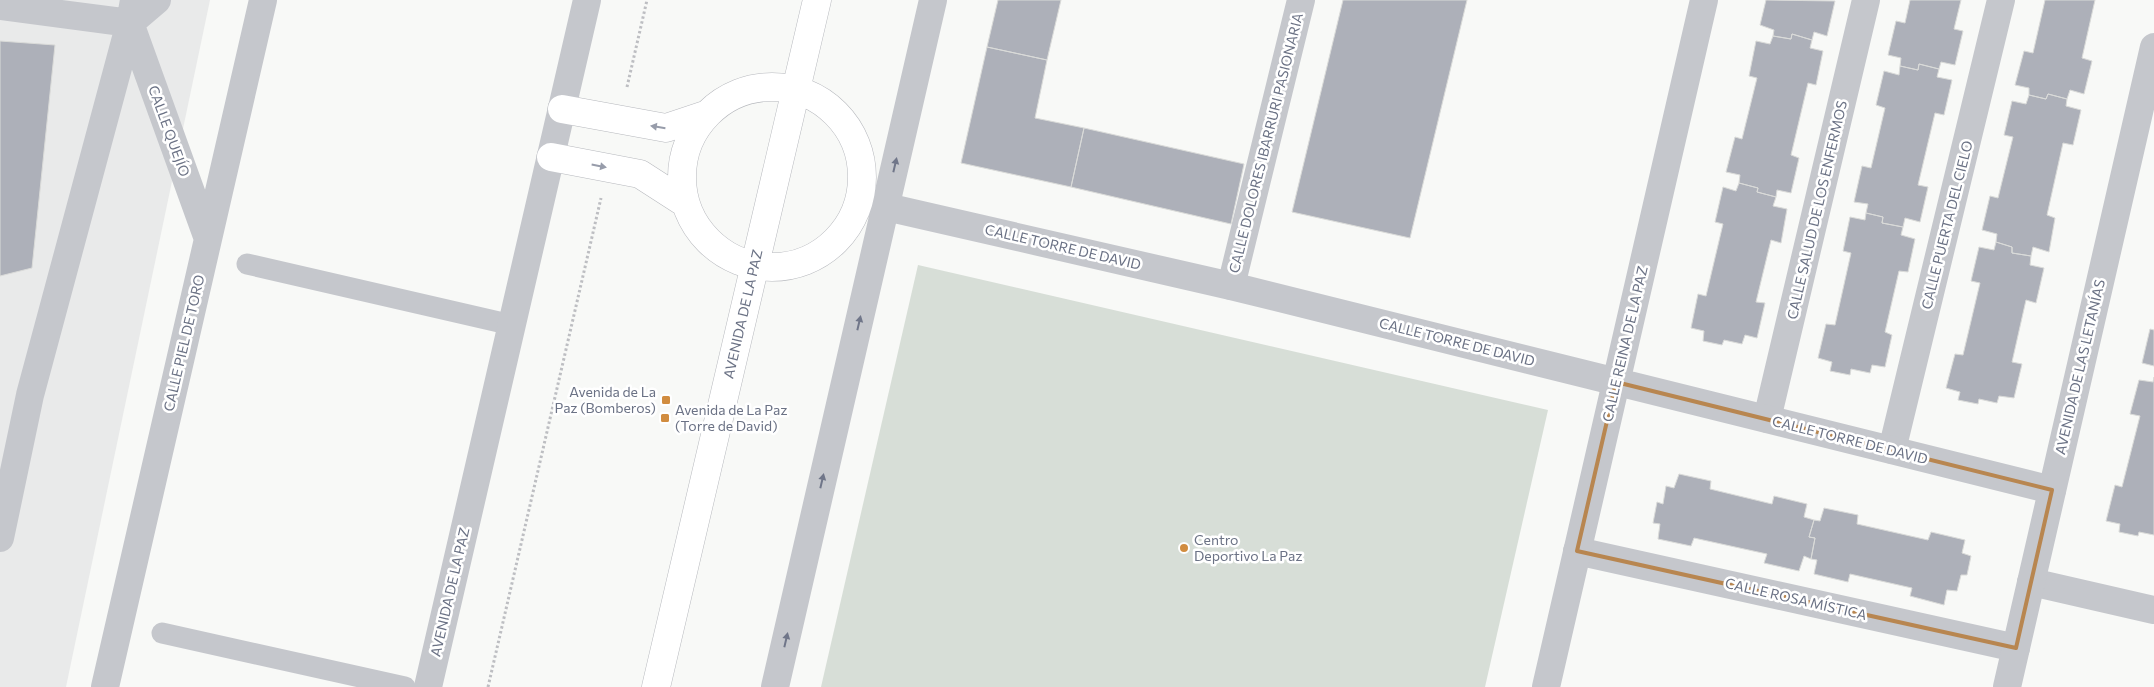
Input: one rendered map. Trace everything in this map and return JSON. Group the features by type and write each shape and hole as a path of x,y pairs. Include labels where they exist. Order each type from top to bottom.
{"main road":[{"name":"AVENIDA DE LA PAZ","path":"656,687 817,0"},
{"path":"562,109 666,128 705,115 730,96 760,87 796,90 818,99 841,118 856,143 862,172 873,204 848,226 830,247 806,262 778,268 754,266 722,253 699,231 685,203 681,172 688,142 705,115"},
{"path":"551,157 640,174 685,203"}],"street":[{"path":"0,6 132,12 157,0"},
{"name":"CALLE PIEL DE TORO","path":"105,687 263,0"},
{"name":"AVENIDA DE LA PAZ","path":"428,687 587,0"},
{"path":"774,687 873,204 933,0"},
{"name":"CALLE DOLORES IBARRURI PASIONARIA","path":"1231,286 1301,0"},
{"name":"CALLE REINA DE LA PAZ","path":"1552,686 1577,551 1704,0"},
{"name":"CALLE SALUD DE LOS ENFERMOS","path":"1767,419 1866,0"},
{"name":"CALLE PUERTA DEL CIELO","path":"1892,450 2001,0"},
{"path":"0,538 30,395 132,12"},
{"name":"CALLE QUEJÍO","path":"132,12 208,239"},
{"name":"AVENIDA DE LAS LETANÍAS","path":"2007,687 2154,47"},
{"name":"CALLE TORRE DE DAVID","path":"873,204 1231,286 2052,490"},
{"name":"CALLE ROSA MÍSTICA","path":"1577,551 2016,648"},
{"path":"2031,582 2154,610"}],"lane":[{"path":"247,264 512,325"},
{"path":"162,632 405,687"}],"path":[{"path":"619,120 647,0"},
{"path":"488,687 608,168"}],"highlighted area":[{"path":"1616,382 2052,490 2016,648 1577,551"}],"shaded area":[{"path":"0,0 210,0 66,687 0,687"},
{"name":"Centro Deportivo La Paz","path":"918,265 1548,410 1485,687 821,687"}],"building":[{"path":"998,0 1061,0 1047,60 987,47"},
{"path":"1343,0 1467,0 1410,238 1292,212"},
{"path":"1766,0 1835,1 1827,36 1814,32 1812,40 1792,34 1791,39 1773,36 1774,30 1760,25"},
{"path":"1910,0 1961,0 1954,29 1963,31 1955,65 1941,62 1939,69 1919,64 1918,70 1900,66 1901,58 1888,55 1896,21 1905,23"},
{"path":"2045,0 2095,0 2082,58 2092,61 2084,94 2070,90 2067,99 2048,94 2046,99 2029,95 2029,88 2015,85 2024,51 2033,53"},
{"path":"1792,34 1812,40 1810,48 1823,51 1816,85 1808,83 1791,155 1799,158 1791,193 1777,190 1776,197 1757,192 1758,188 1739,183 1740,175 1726,172 1735,137 1742,139 1757,78 1749,76 1756,41 1770,44 1773,36 1791,39"},
{"path":"0,41 55,45 32,268 0,276"},
{"path":"987,47 1047,60 1035,118 1084,128 1071,187 961,163"},
{"path":"1919,64 1939,69 1937,77 1952,80 1944,115 1935,113 1918,185 1928,187 1920,222 1905,218 1903,227 1882,223 1883,217 1866,213 1868,204 1854,202 1862,166 1871,168 1885,108 1876,105 1884,71 1899,75 1900,66 1918,70"},
{"path":"2048,94 2067,99 2066,106 2081,110 2073,145 2063,143 2047,215 2055,218 2049,252 2033,247 2031,256 2012,253 2012,247 1996,242 1997,234 1982,230 1990,196 1998,198 2013,137 2004,135 2012,101 2026,104 2029,95 2046,99"},
{"path":"1084,128 1244,164 1231,224 1071,187"},
{"path":"1739,183 1758,188 1757,192 1776,197 1773,206 1787,209 1781,243 1771,240 1756,302 1765,303 1757,338 1745,335 1742,344 1724,340 1722,345 1703,341 1704,331 1691,328 1698,294 1706,296 1723,224 1715,222 1723,187 1736,191"},
{"path":"1866,213 1883,217 1882,223 1903,227 1901,235 1915,239 1908,272 1899,271 1885,332 1892,335 1885,367 1872,365 1870,373 1851,369 1850,375 1830,371 1832,362 1818,358 1826,324 1835,325 1851,253 1843,251 1850,217 1865,220"},
{"path":"1996,242 2012,247 2012,253 2031,256 2030,265 2044,268 2036,303 2026,300 2012,362 2022,364 2014,398 1999,396 1997,403 1979,399 1978,404 1958,400 1960,392 1946,388 1955,354 1963,355 1980,283 1971,281 1979,247 1994,250"},
{"path":"2150,329 2154,330 2154,366 2142,363"},
{"path":"2154,377 2154,535 2139,532 2138,536 2119,532 2120,524 2106,521 2115,485 2122,487 2140,416 2130,414 2139,380 2153,382"},
{"path":"1679,474 1711,481 1710,489 1772,504 1774,496 1807,504 1804,517 1814,520 1809,537 1815,538 1811,559 1804,556 1799,571 1764,563 1767,554 1694,538 1691,546 1658,539 1660,524 1653,523 1657,502 1663,504 1666,486 1674,488"},
{"path":"1824,508 1858,515 1857,524 1928,540 1931,532 1965,540 1962,553 1971,556 1967,575 1961,575 1957,591 1947,590 1944,605 1910,596 1912,588 1850,574 1848,582 1814,574 1817,560 1811,559 1815,538 1809,537 1814,520 1820,521"}],"place":[{"name":"Avenida de La Paz (Bomberos)","path":"666,400"},
{"name":"Avenida de La Paz (Torre de David)","path":"665,418"},
{"name":"Centro Deportivo La Paz","path":"1184,548"}]}
